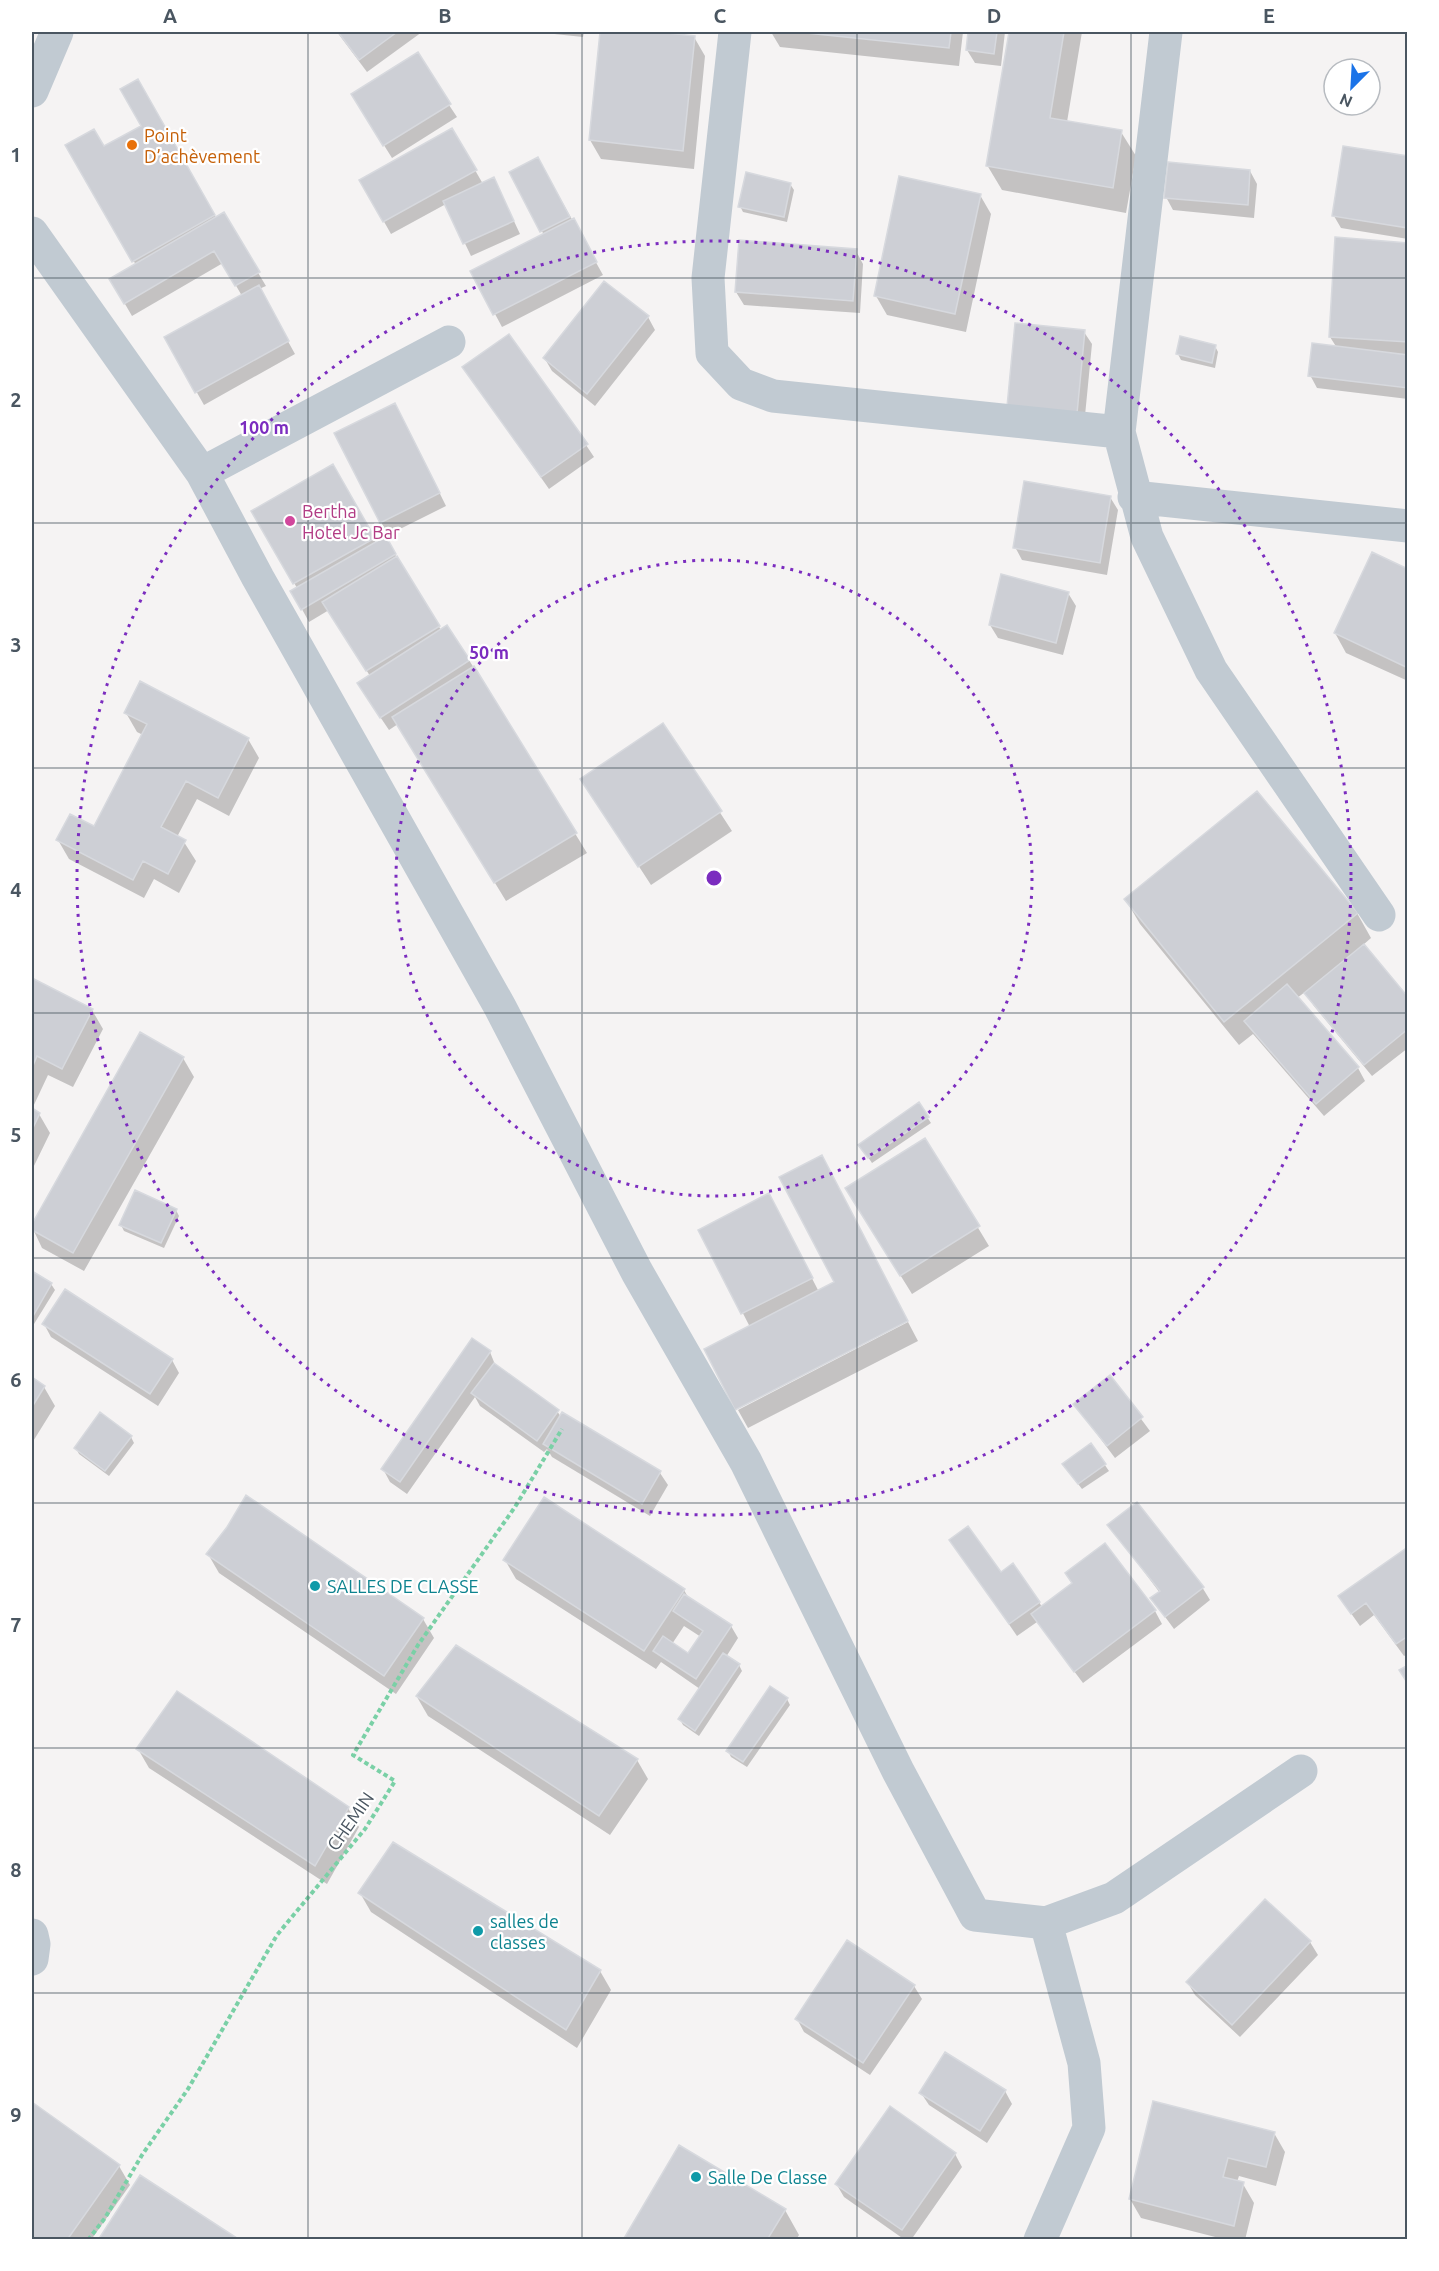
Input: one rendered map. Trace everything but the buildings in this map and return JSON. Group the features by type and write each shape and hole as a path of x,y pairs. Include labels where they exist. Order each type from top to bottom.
{"street":[{"path":"32,91 57,32"},
{"path":"735,32 708,279 712,353 741,384 773,396 1119,432"},
{"path":"1166,32 1119,432 1134,497 1147,537 1211,670 1379,915"},
{"path":"32,232 202,473 258,578 500,1007 637,1272 746,1462 898,1771 975,1915 1046,1923 1114,1898 1301,1771"},
{"path":"202,473 449,342"},
{"path":"1134,497 1407,526"},
{"path":"1040,2240 1089,2128 1084,2063 1046,1923"},
{"path":"32,1935 34,1944 32,1959"}],"path":[{"name":"CHEMIN","path":"88,2240 105,2218 142,2155 188,2089 277,1935 365,1829 395,1781 353,1755 388,1693 515,1507 562,1429"}],"place":[{"name":"Point D’achèvement","path":"132,145"},
{"name":"Bertha Hotel Jc Bar","path":"290,521"},
{"name":"SALLES DE CLASSE","path":"315,1586"},
{"name":"salles de classes","path":"478,1931"},
{"name":"Salle De Classe","path":"696,2177"}]}
